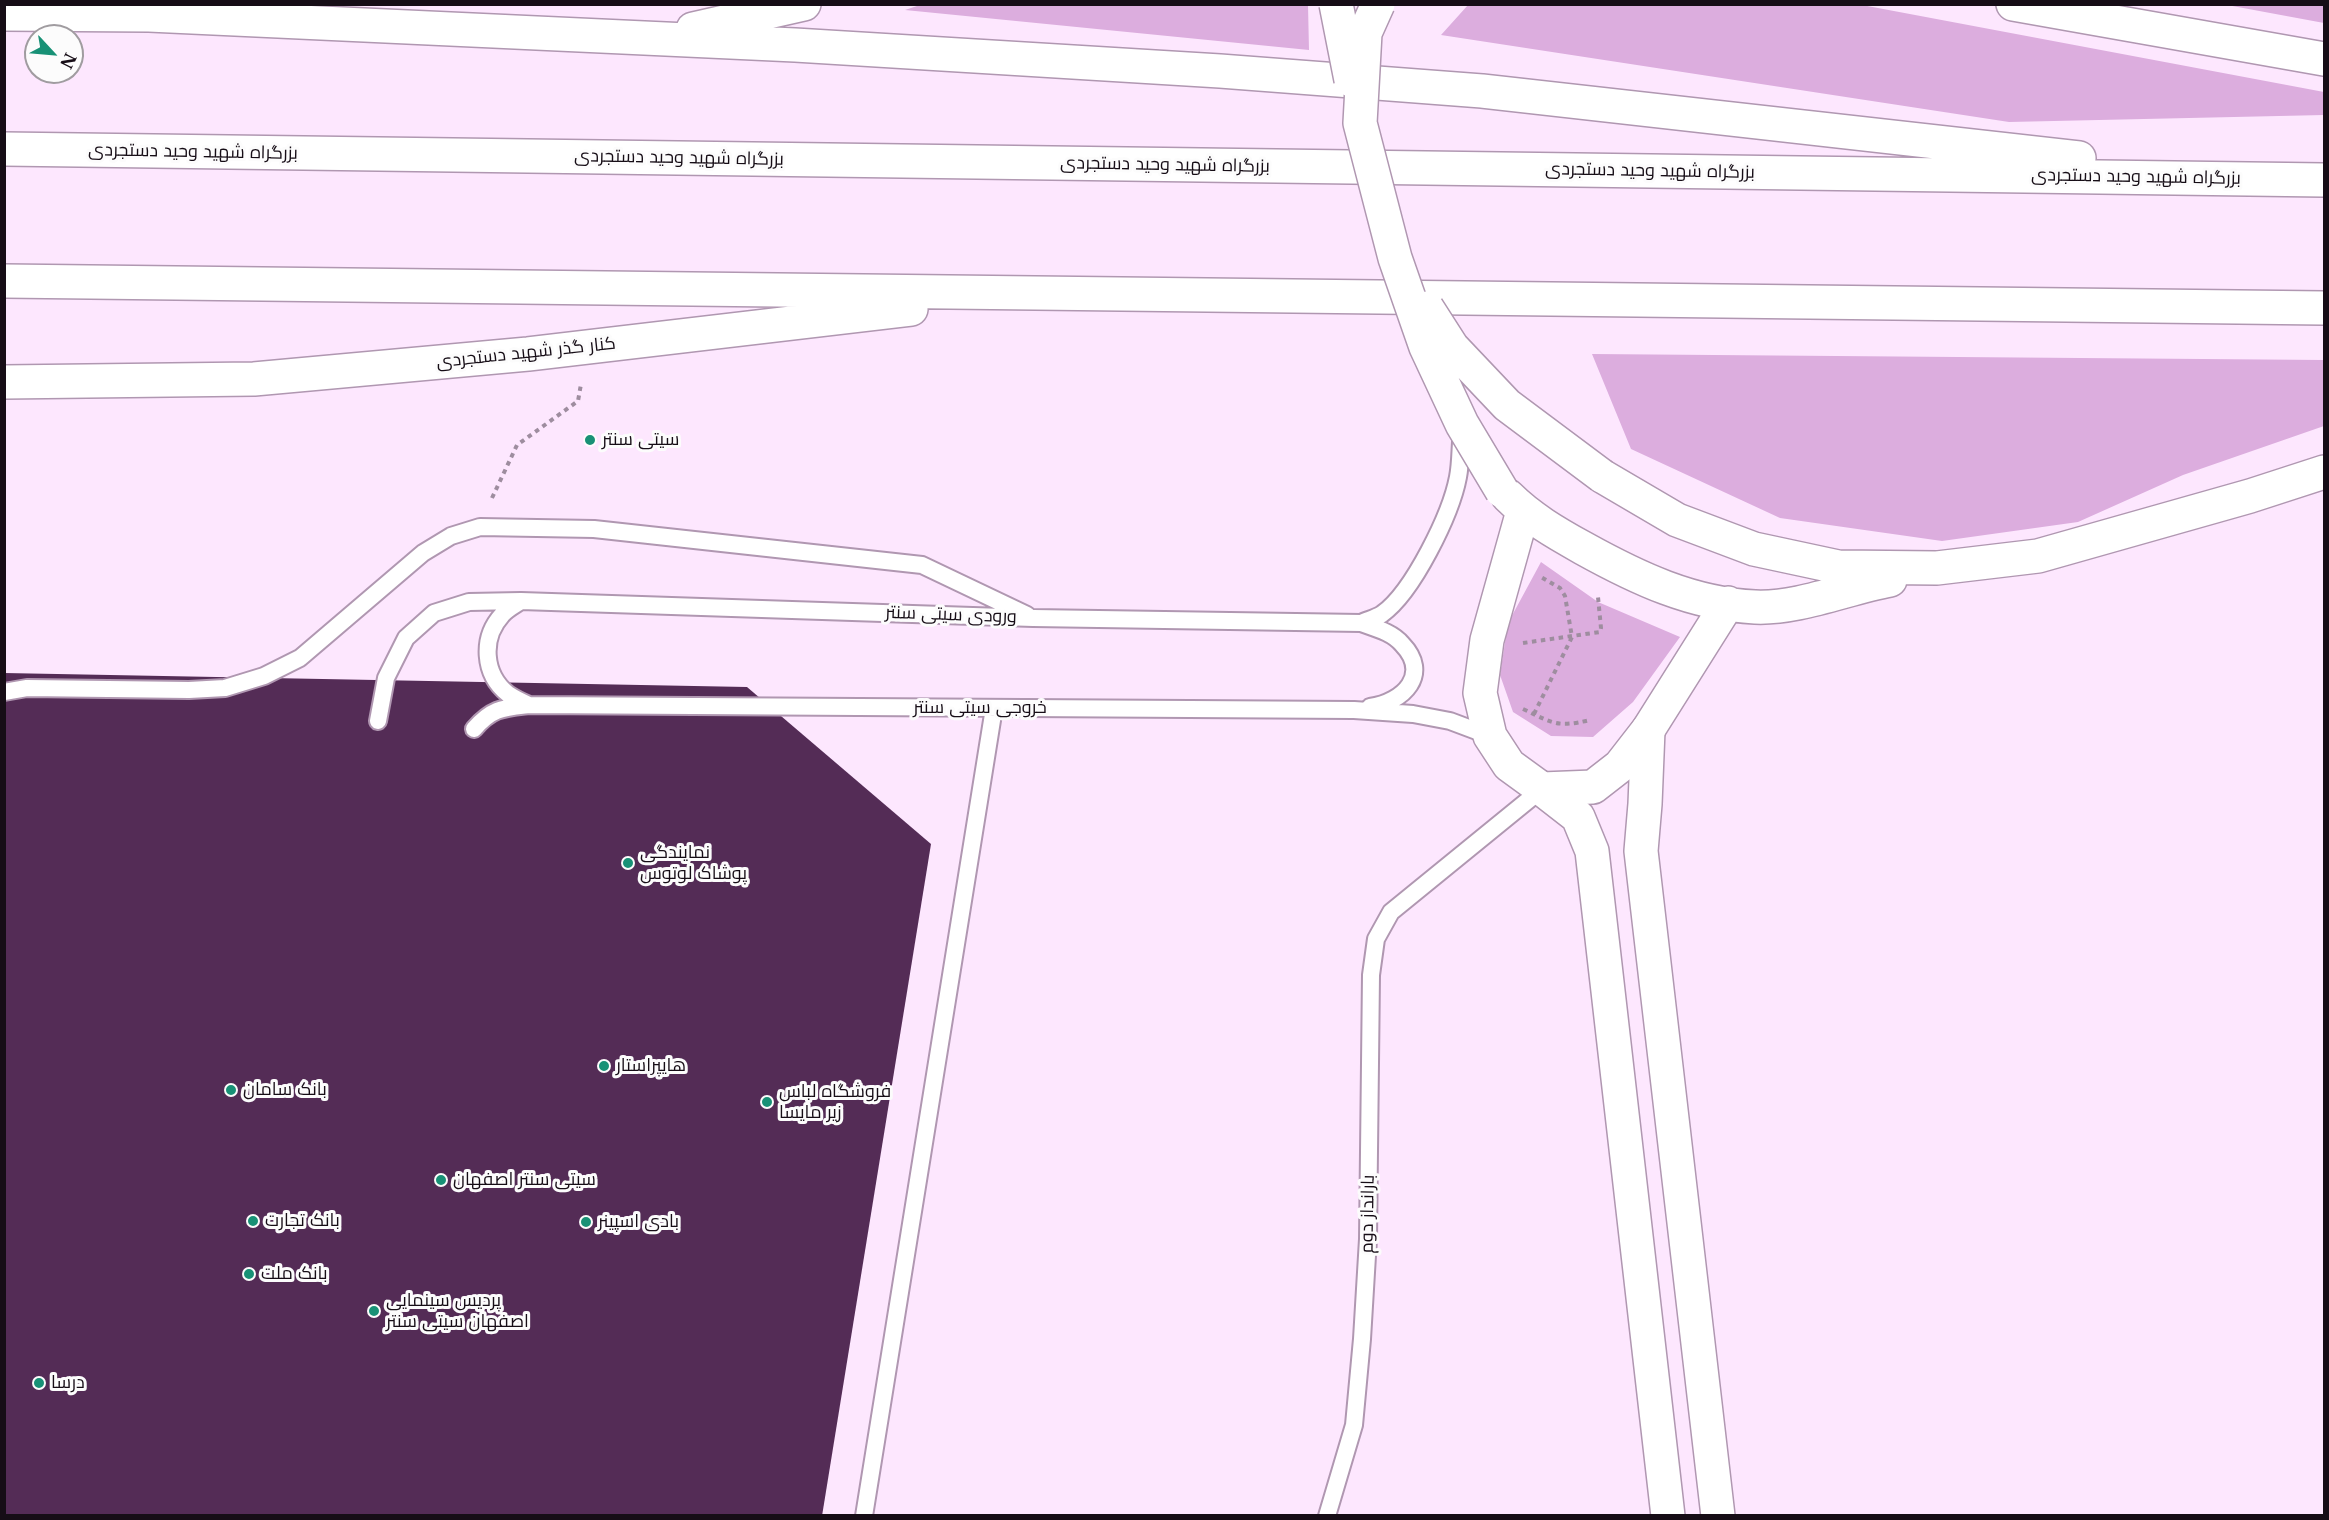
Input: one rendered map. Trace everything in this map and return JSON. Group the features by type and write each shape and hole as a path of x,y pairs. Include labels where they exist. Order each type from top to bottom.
{"main road":[{"path":"50,4 149,15"},
{"path":"650,38 804,4"},
{"path":"1336,4 1360,123 1395,258 1426,347 1462,424 1512,501 1553,531 1629,573 1681,594 1756,607 1797,602 1874,583 1972,564"},
{"path":"1360,123 1365,33 1378,4"},
{"path":"2013,4 2325,59"},
{"path":"4,14 149,15 650,38 1220,71 1482,91 2268,179"},
{"name":"بزرگراه شهید وحید دستجردی","path":"4,149 2325,180"},
{"path":"1395,258 1452,347 1507,405 1602,476 1677,520 1754,549 1838,567 1937,568 2037,556 2250,496 2325,472"},
{"path":"4,281 2325,308"},
{"name":"کنار گذر شهید دستجردی","path":"4,382 254,379 589,348 1045,293"},
{"path":"1512,501 1487,640 1480,693 1490,736 1509,765 1578,817 1592,851 1668,1515"},
{"path":"1542,789 1593,787 1620,766 1648,730 1728,603"},
{"path":"1648,730 1641,850 1718,1515"}],"lane":[{"name":"ورودی سیتی سنتر","path":"378,721 386,678 406,638 434,613 469,602 521,601 1033,618 1361,623 1382,614 1403,594 1425,558 1444,520 1458,478 1462,424"},
{"path":"4,692 27,688 189,690 225,688 264,676 300,658 423,553 451,536 480,527 594,529 922,566 1033,618"},
{"path":"521,601 502,614 490,633 487,655 493,677 508,694 529,705"},
{"path":"1354,710 1377,706 1393,700 1406,691 1415,675 1412,657 1401,642 1383,630 1361,623"},
{"name":"خروجی سیتی سنتر","path":"474,729 485,716 501,708 529,705 1354,710 1413,714 1440,719 1490,736"},
{"path":"864,1515 994,708"},
{"name":"بارانداز دوم","path":"1327,1515 1354,1425 1362,1340 1368,1239 1371,975 1376,939 1391,912 1542,789"}],"path":[{"path":"480,527 517,445 578,401 589,348"},
{"path":"1534,714 1572,637 1565,596 1560,588 1536,574"},
{"path":"1487,640 1531,643 1600,632 1599,595"}],"shaded area":[{"path":"923,4 1308,5 1309,50 905,10"},
{"path":"1468,5 1862,5 2324,92 2324,115 2009,122 1441,35"},
{"path":"2227,5 2324,5 2324,23"},
{"path":"1592,354 2324,360 2324,426 2183,475 2078,522 1942,541 1780,518 1631,449"},
{"path":"1541,562 1598,602 1680,637 1633,702 1593,737 1551,736 1513,712 1500,675 1508,623"}],"building":[{"name":"سیتی سنتر اصفهان","path":"4,673 747,687 931,844 822,1516 4,1516"}],"place":[{"name":"سیتی سنتر","path":"590,440"},
{"name":"نمایندگی پوشاک لوتوس","path":"628,863"},
{"name":"هایپراستار","path":"604,1066"},
{"name":"بانک سامان","path":"231,1090"},
{"name":"فروشگاه لباس زیر مایسا","path":"767,1102"},
{"name":"سیتی سنتر اصفهان","path":"441,1180"},
{"name":"بانک تجارت","path":"253,1221"},
{"name":"بادی اسپینر","path":"586,1222"},
{"name":"بانک ملت","path":"249,1274"},
{"name":"پردیس سینمایی اصفهان سیتی سنتر","path":"374,1311"},
{"name":"درسا","path":"39,1383"}]}
